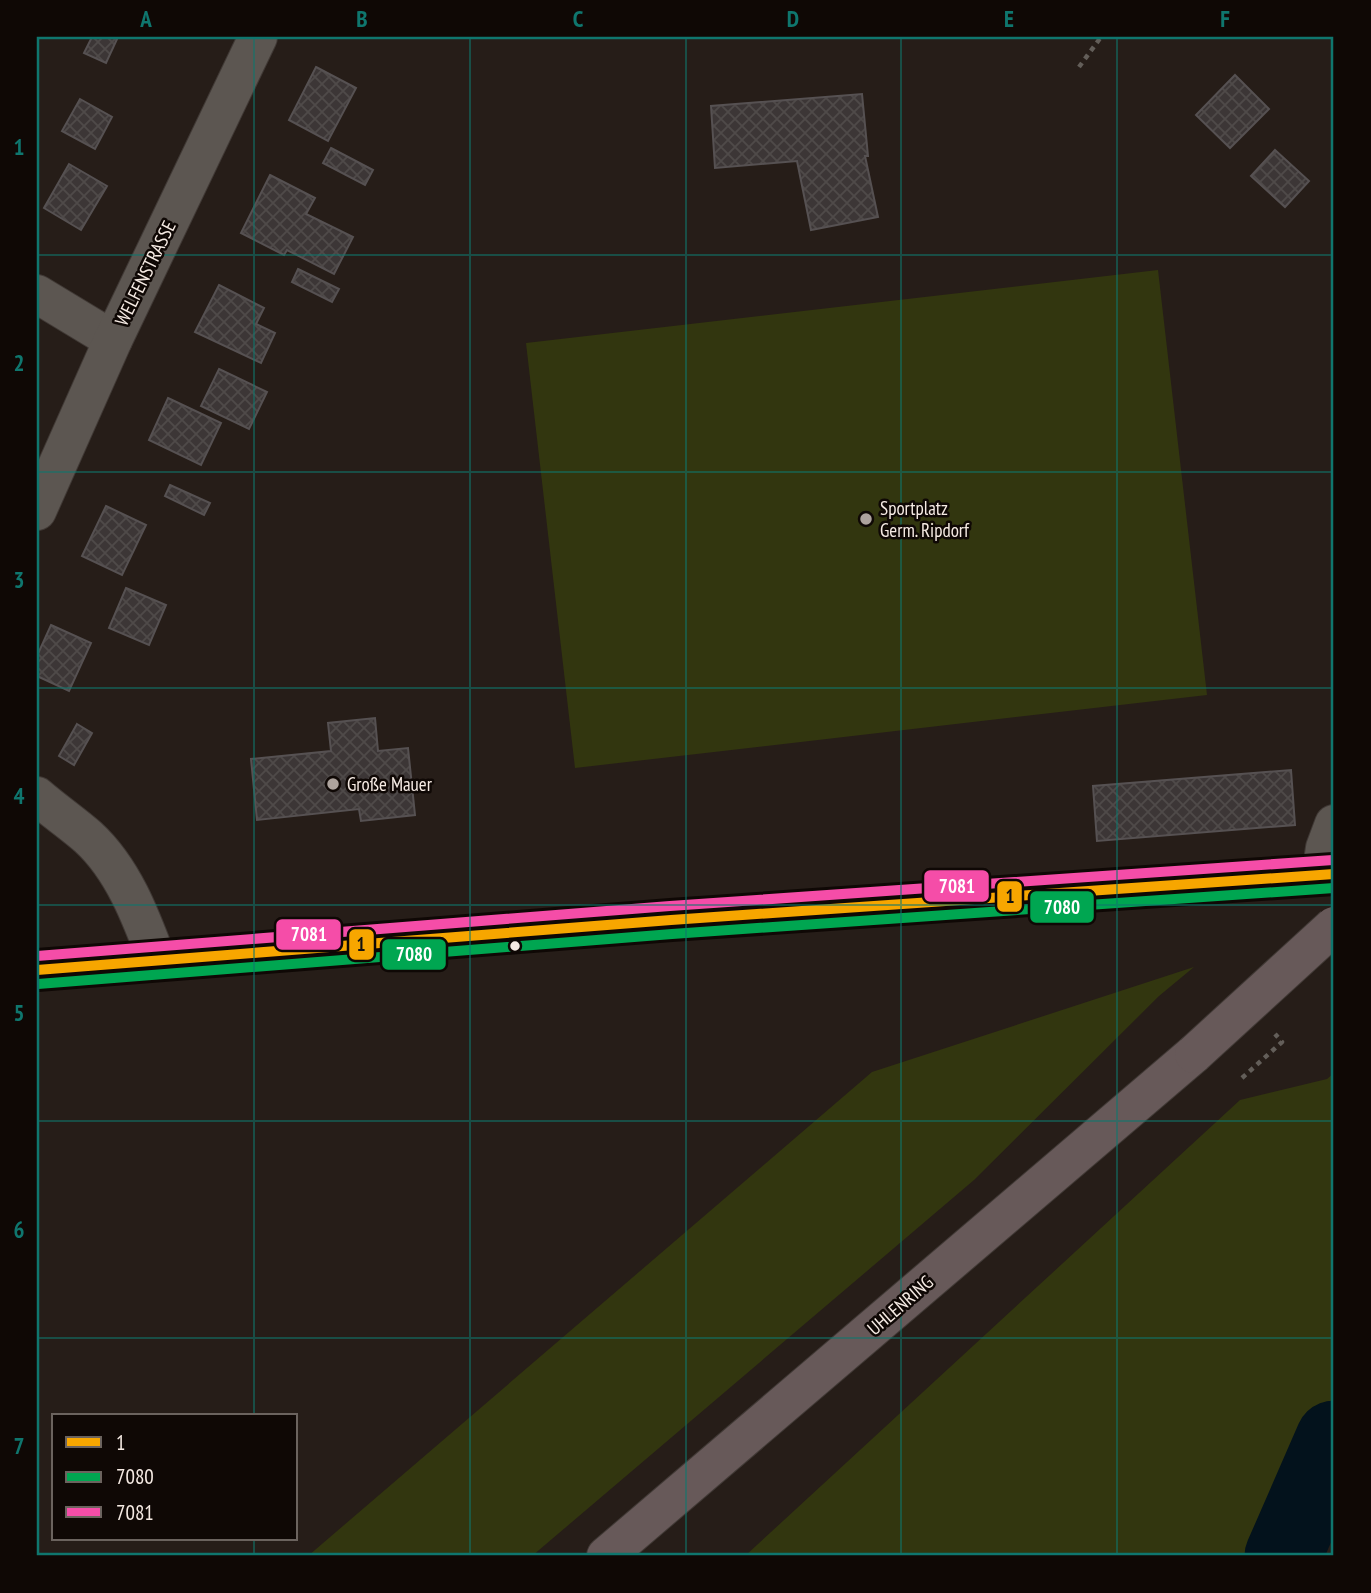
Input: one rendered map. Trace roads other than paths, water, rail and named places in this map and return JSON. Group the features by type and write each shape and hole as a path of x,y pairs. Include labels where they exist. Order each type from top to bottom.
{"highway":[{"name":"UHLENRING","path":"606,1556 1194,1054 1334,926"}],"street":[{"name":"WELFENSTRASSE","path":"37,511 113,340 258,37"},
{"path":"37,294 113,340"},
{"path":"37,796 89,838 114,868 143,921 157,960"},
{"path":"37,970 671,920 1328,875 1325,848 1334,824"}],"waterway":[{"path":"1283,1556 1334,1439"}],"place":[{"name":"Sportplatz Germ. Ripdorf","path":"866,519"},
{"name":"Große Mauer","path":"333,784"}]}
